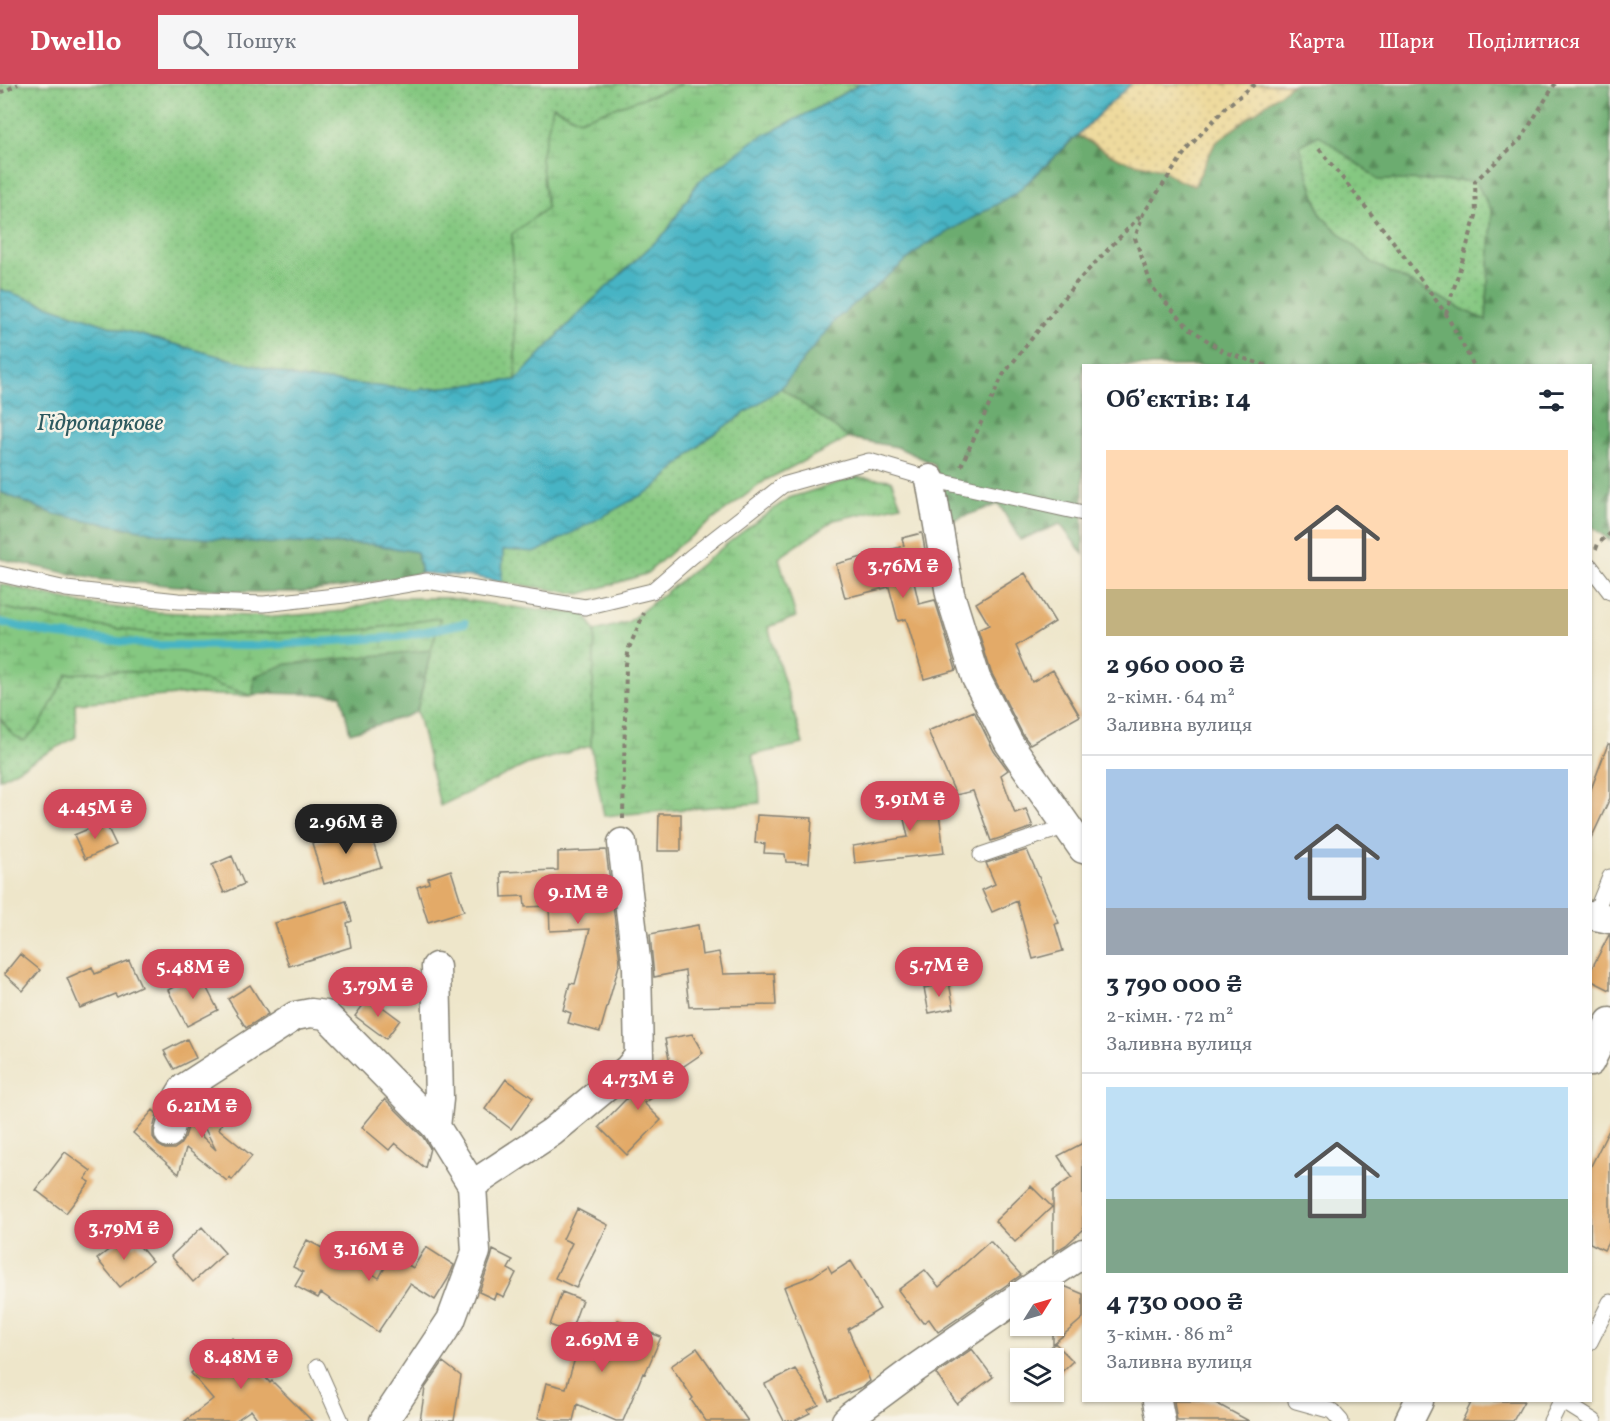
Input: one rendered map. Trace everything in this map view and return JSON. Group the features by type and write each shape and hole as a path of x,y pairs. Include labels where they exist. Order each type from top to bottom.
{"street":[{"path":"942,481 950,594 976,678 1009,742 1082,848"},
{"path":"472,1185 552,1132 628,1069 639,1056 637,967 622,843"},
{"path":"436,967 439,1099 436,1127"},
{"path":"169,1133 179,1096 184,1088 295,1016 311,1013 326,1015 436,1127 472,1185 476,1252 451,1320 384,1421"},
{"path":"1592,1058 1610,1022"},
{"path":"1040,1282 1082,1254"},
{"path":"846,1421 913,1370 1010,1303"},
{"path":"1156,1402 1161,1421"},
{"path":"1409,1421 1418,1402"}],"lane":[{"path":"0,574 66,589 178,601 264,604 344,596 427,581 585,607 652,591 691,557 783,485 869,461 942,481 1082,513"},
{"path":"1592,569 1610,592"},
{"path":"981,855 1067,826"},
{"path":"1596,919 1610,877"},
{"path":"1592,1338 1610,1302"},
{"path":"317,1367 341,1421"},
{"path":"1300,1402 1332,1411 1341,1421"},
{"path":"1551,1421 1561,1402"},
{"path":"1564,1402 1594,1421"}],"path":[{"path":"0,92 5,92 18,84"},
{"path":"942,481 1003,375 1074,285 1143,214 1188,148 1226,107 1255,84"},
{"path":"1446,314 1476,216 1475,181 1521,139 1555,84"},
{"path":"1319,149 1392,240 1446,314 1473,364"},
{"path":"1143,214 1135,238 1152,286 1188,327 1224,352 1261,364"},
{"path":"622,843 626,664 629,648 652,591"}],"green space":[{"path":"0,84 684,84 579,120 554,106 541,158 547,208 512,234 516,380 415,390 300,378 111,327 0,289"},
{"path":"684,84 860,84 698,182 667,231 579,313 516,380 512,234 547,208 541,158 553,106 579,120"},
{"path":"1292,84 1610,84 1610,541 1592,527 1592,364 1082,364 1082,553 1060,524 1020,540 999,504 945,523 940,482 934,464 897,447 849,438 781,388 835,320 926,244 1015,194 1078,135 1110,154 1126,161 1162,169 1176,179 1194,186 1215,143","holes":["1319,135 1379,180 1475,181 1492,211 1486,321 1374,264 1321,216 1299,146"]},
{"path":"1319,135 1379,180 1475,181 1492,211 1486,322 1374,264 1321,216 1299,146"},
{"path":"781,388 849,438 766,480 677,547 646,574 580,594 502,582 503,550 653,489 705,440"},
{"path":"856,477 891,480 901,505 834,520 779,558 796,617 768,627 803,744 752,755 759,783 760,803 604,816 591,746 595,631 628,622 789,498"},
{"path":"0,492 54,514 264,543 370,544 417,552 421,573 352,586 302,592 248,592 95,579 0,559"},
{"path":"0,584 84,604 157,612 275,617 344,611 386,598 448,598 585,614 595,631 591,746 528,764 440,806 417,711 440,618 363,630 212,635 149,633 74,623 0,607"},
{"path":"0,607 74,623 149,633 212,635 363,630 440,618 431,650 287,664 254,676 253,696 184,674 115,671 67,674 40,725 24,741 13,735 0,718"},
{"path":"431,650 417,711 350,733 341,695 264,693 253,696 254,676 286,664"},
{"path":"115,671 184,674 253,696 190,694 75,703 76,737 0,779 0,718 13,735 40,725 67,674"}],"sand":[{"path":"1131,84 1292,84 1215,143 1194,186 1176,179 1162,169 1126,161 1110,154 1078,135"}],"water":[{"name":"Гідропаркове","path":"860,84 1131,84 1015,194 926,244 835,320 781,388 705,440 653,489 537,552 503,550 502,582 475,577 421,573 417,552 370,544 264,543 167,535 54,514 0,492 0,289 111,327 300,378 415,390 516,380 579,313 667,231 698,182 756,139"}],"building":[{"path":"922,533 927,561 910,565 919,604 935,600 956,670 924,679 906,619 898,621 889,587 845,598 836,564 904,546 902,538"},
{"path":"1025,573 1055,622 1016,646 1032,682 1053,670 1080,716 1030,744 1023,735 991,672 978,630 989,625 976,603"},
{"path":"974,711 994,751 1008,770 1001,775 1015,813 1026,809 1033,827 991,841 973,791 956,795 928,731"},
{"path":"1608,744 1610,744 1610,798 1592,837 1592,787"},
{"path":"936,788 944,853 855,863 853,846 908,837 899,797"},
{"path":"659,814 681,814 681,851 658,851"},
{"path":"757,815 812,818 809,863 786,862 785,854 764,853 765,844 755,843"},
{"path":"105,822 116,845 85,859 74,835"},
{"path":"368,826 381,867 324,884 312,843"},
{"path":"606,850 620,962 600,1032 568,1023 571,1013 563,1010 570,983 575,984 590,929 550,931 549,906 525,907 524,896 502,897 501,872 558,870 558,852"},
{"path":"1027,850 1059,923 1055,924 1063,951 1033,959 1017,901 992,912 982,890 995,884 986,863"},
{"path":"232,856 244,884 224,893 212,865"},
{"path":"451,870 464,911 428,922 417,887 429,883 428,878"},
{"path":"346,901 352,921 347,923 351,947 289,966 275,923"},
{"path":"698,925 702,955 719,952 723,974 774,973 776,1005 689,1007 685,971 654,977 650,934"},
{"path":"1610,935 1610,990 1592,981 1592,968"},
{"path":"20,954 40,970 23,991 4,974"},
{"path":"129,960 141,986 117,997 115,994 80,1008 67,978 92,967 95,974"},
{"path":"199,973 218,1010 187,1026 168,990"},
{"path":"949,983 954,1008 929,1013 924,988"},
{"path":"250,985 268,1014 246,1028 228,999"},
{"path":"369,997 400,1020 386,1039 355,1016"},
{"path":"692,1034 703,1053 672,1074 665,1039"},
{"path":"187,1039 196,1058 174,1069 164,1051"},
{"path":"664,1060 677,1082 644,1103 661,1120 627,1155 599,1127"},
{"path":"506,1079 533,1098 511,1129 485,1109"},
{"path":"213,1089 232,1103 219,1129 252,1156 232,1180 230,1177 227,1181 186,1148 179,1174 133,1133 153,1110 157,1114 153,1137 158,1145 165,1149 174,1149 180,1145 189,1124 216,1150 193,1106 195,1101"},
{"path":"385,1099 423,1137 430,1148 425,1168 395,1143 389,1150 362,1127"},
{"path":"1610,1128 1610,1239 1604,1250 1592,1244 1592,1164"},
{"path":"1082,1144 1082,1231 1053,1253 1053,1191 1072,1177 1058,1156"},
{"path":"65,1152 91,1171 85,1179 90,1182 66,1213 36,1190"},
{"path":"1031,1186 1052,1207 1015,1242 995,1221"},
{"path":"577,1209 608,1225 576,1288 555,1278 572,1243 563,1239"},
{"path":"202,1227 225,1253 193,1282 171,1256"},
{"path":"125,1237 133,1246 137,1243 152,1261 120,1287 97,1259"},
{"path":"307,1240 354,1265 355,1262 379,1278 392,1255 413,1268 426,1247 454,1265 435,1300 410,1284 378,1332 321,1293 318,1298 295,1286 303,1272 293,1267"},
{"path":"990,1241 1021,1275 938,1332 929,1319 923,1323 898,1290 925,1270 939,1287"},
{"path":"493,1250 513,1260 508,1269 516,1273 504,1297 496,1293 494,1299 479,1292"},
{"path":"851,1261 880,1309 848,1329 870,1381 864,1386 829,1401 784,1287 813,1276 828,1266 832,1273"},
{"path":"1064,1286 1082,1294 1082,1319 1064,1334"},
{"path":"562,1292 582,1300 570,1333 550,1325"},
{"path":"618,1320 661,1337 623,1421 616,1421 577,1404 573,1421 550,1421 538,1418 546,1383 566,1388 586,1322 614,1329"},
{"path":"1053,1336 1062,1336 1053,1344"},
{"path":"232,1338 270,1383 272,1381 312,1421 259,1421 251,1410 235,1421 185,1421 213,1399 191,1373"},
{"path":"1055,1343 1060,1348 1050,1348"},
{"path":"697,1348 748,1421 706,1421 691,1400 693,1398 671,1366"},
{"path":"972,1349 993,1377 957,1404 936,1374"},
{"path":"1064,1352 1073,1361 1064,1370"},
{"path":"443,1362 461,1376 454,1421 420,1421 425,1388"},
{"path":"795,1369 819,1405 808,1410 810,1413 794,1421 784,1421 765,1384"},
{"path":"1174,1402 1214,1402 1249,1421 1177,1421"},
{"path":"1472,1402 1523,1402 1513,1421 1462,1421"}],"waterway":[{"path":"0,622 51,634 154,645 255,646 398,637 465,623"}]}
